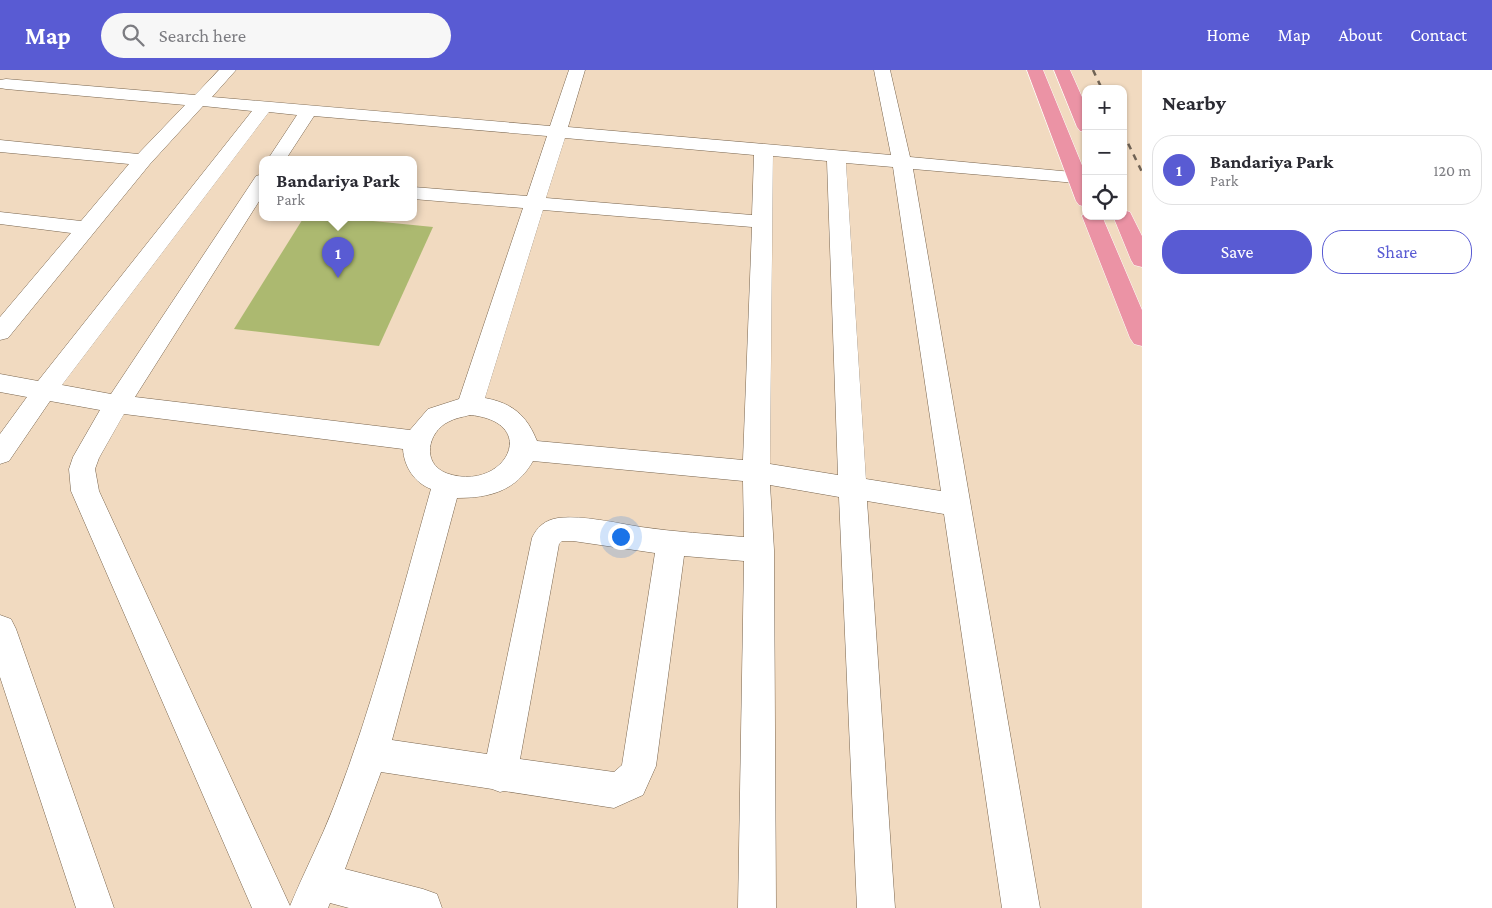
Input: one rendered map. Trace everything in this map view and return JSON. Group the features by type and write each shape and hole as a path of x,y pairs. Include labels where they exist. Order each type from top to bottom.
{"highway":[{"path":"1035,70 1082,191"},
{"path":"1062,70 1082,118"},
{"path":"1094,220 1142,338"},
{"path":"1125,220 1142,260"}],"street":[{"path":"3,87 23,70"},
{"path":"0,332 143,160 228,70"},
{"path":"470,406 577,70"},
{"path":"882,70 902,162 1021,908"},
{"path":"3,87 201,100 308,112 557,130 764,151 1076,177"},
{"path":"0,454 44,391 264,107"},
{"path":"279,156 308,112"},
{"path":"0,146 143,160"},
{"path":"757,908 759,550 756,472 764,151"},
{"path":"836,157 852,488 876,908"},
{"path":"259,186 116,404 82,469 85,491 271,908"},
{"path":"417,193 761,222"},
{"path":"0,218 85,228"},
{"path":"0,301 23,303"},
{"path":"0,383 116,404 416,441"},
{"path":"470,406 499,411 520,427 525,450 516,468 497,482 472,489 446,486 427,476 417,459 416,441 436,417 470,406"},
{"path":"525,450 756,472 956,505"},
{"path":"423,908 314,895 371,754 446,486"},
{"path":"500,775 546,538 556,530 573,529 671,543 759,550"},
{"path":"371,754 500,775 614,790 630,784 636,778 639,766 671,543"},
{"path":"0,629 95,908"}],"green space":[{"path":"302,221 373,221 433,227 379,346 234,329"}],"railway":[{"path":"1093,70 1100,85"},
{"path":"1127,141 1142,172"}],"place":[{"name":"Bandariya Park","path":"338,278"}]}
